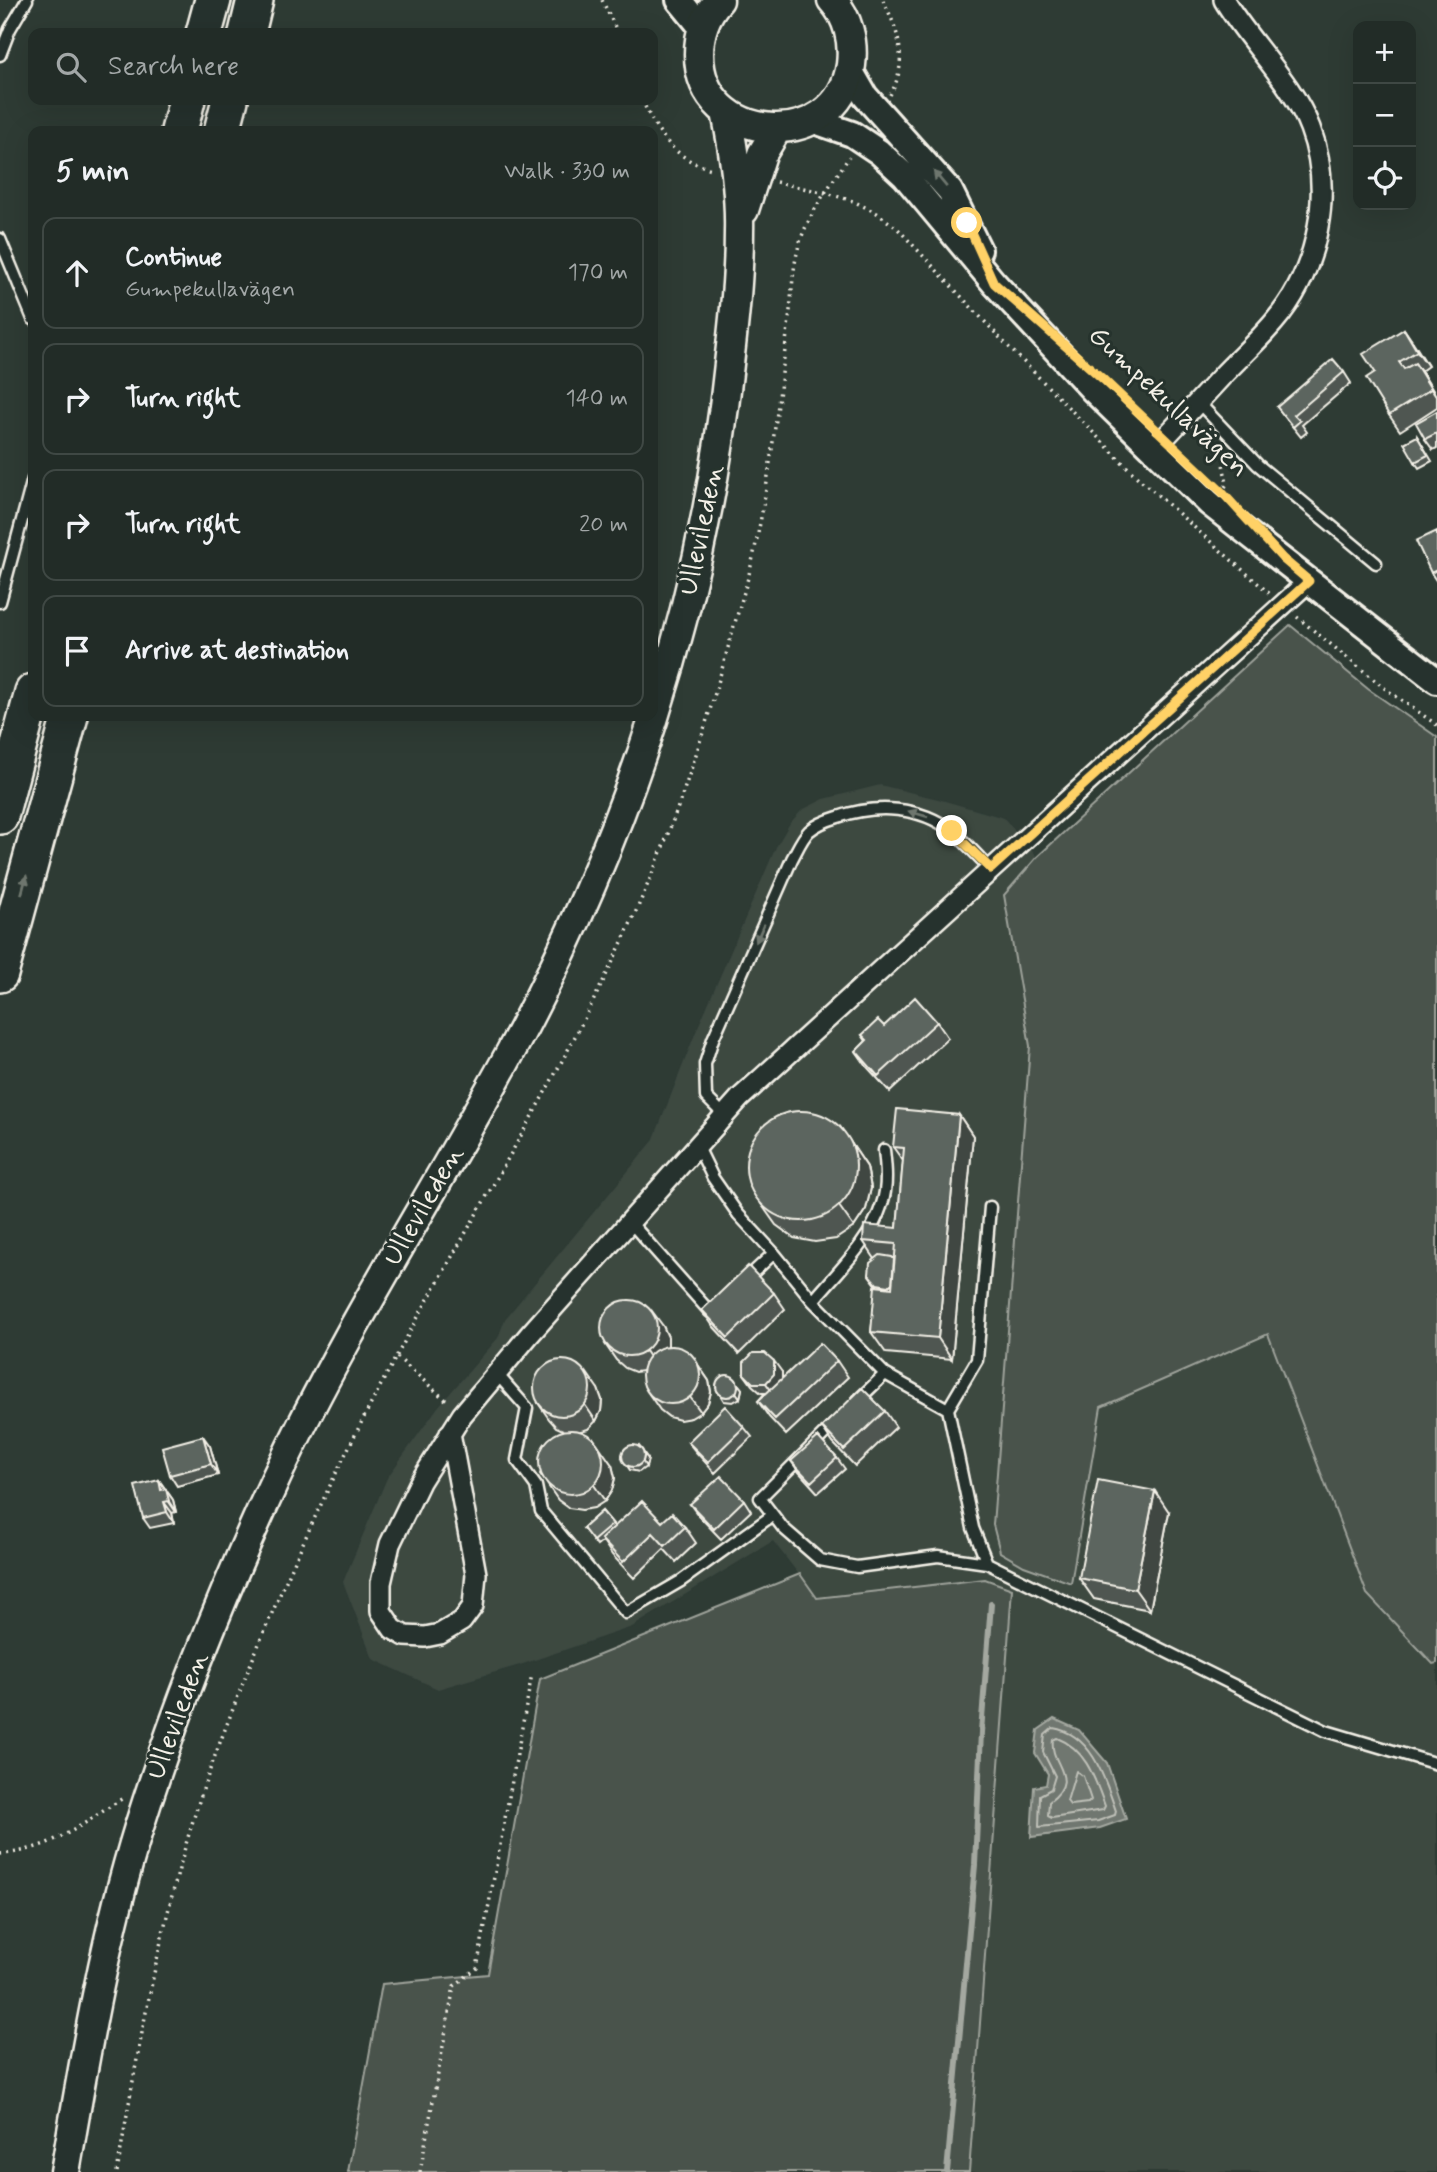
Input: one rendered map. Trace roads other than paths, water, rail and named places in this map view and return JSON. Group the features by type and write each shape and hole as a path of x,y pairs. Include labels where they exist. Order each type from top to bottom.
{"highway":[{"path":"205,28 213,0"},
{"path":"248,28 255,0"},
{"path":"180,126 186,105"},
{"path":"223,126 229,105"},
{"path":"0,816 28,711"},
{"path":"0,974 69,721"}],"main road":[{"path":"719,0 702,28 699,51 701,74 711,94 726,112 750,125 777,129 812,120 840,94 850,71 852,42 843,15 834,1"},
{"name":"Ullevileden","path":"658,703 672,662 702,544 723,428 734,322 739,229 733,149 726,112"},
{"name":"Ullevileden","path":"739,229 762,154 777,129"},
{"name":"Ullevileden","path":"65,2172 108,1942 139,1828 176,1717 216,1612 277,1476 325,1380 512,1050 569,933 622,809 652,721"}],"street":[{"path":"679,0 702,28"},
{"path":"1158,444 1275,321 1296,289 1309,260 1318,226 1322,192 1319,158 1310,126 1288,88 1235,19 1224,0"},
{"name":"Gumpekullavägen","path":"850,71 865,96 950,191 1000,289"},
{"name":"Gumpekullavägen","path":"812,120 852,134 879,152 905,176 1000,289 1104,380 1158,444 1221,491 1283,559 1437,681"},
{"path":"450,1433 476,1574 476,1593 473,1606 462,1621 440,1634 425,1637 405,1636 393,1629 381,1611 381,1583 390,1544 420,1482 450,1433 497,1374 724,1115 788,1053 1309,581"}],"lane":[{"path":"0,55 26,0"},
{"path":"0,239 28,307"},
{"path":"1198,402 1258,465 1376,563"},
{"path":"0,602 28,498"},
{"path":"724,1115 706,1097 705,1064 713,1038 792,859 809,831 825,821 859,810 890,808 930,818 952,831 991,869"},
{"path":"697,1144 713,1178 738,1214 813,1301 885,1374 948,1409"},
{"path":"813,1301 866,1238 883,1203 887,1173 884,1150"},
{"path":"987,1563 973,1528 948,1409 977,1360 989,1207"},
{"path":"630,1222 710,1312 719,1303"},
{"path":"738,1287 774,1253"},
{"path":"497,1374 527,1408 517,1460 536,1486 541,1511 626,1613 681,1581 774,1515"},
{"path":"885,1374 760,1498 783,1528 820,1560 857,1567 938,1556 987,1563 1326,1731 1437,1764"}],"water":[{"path":"1054,1719 1079,1730 1107,1763 1126,1819 1100,1828 1031,1837 1034,1787 1046,1785 1048,1774 1035,1753 1038,1730"}],"waterway":[{"path":"947,2172 975,1865 981,1732 991,1604"}]}
